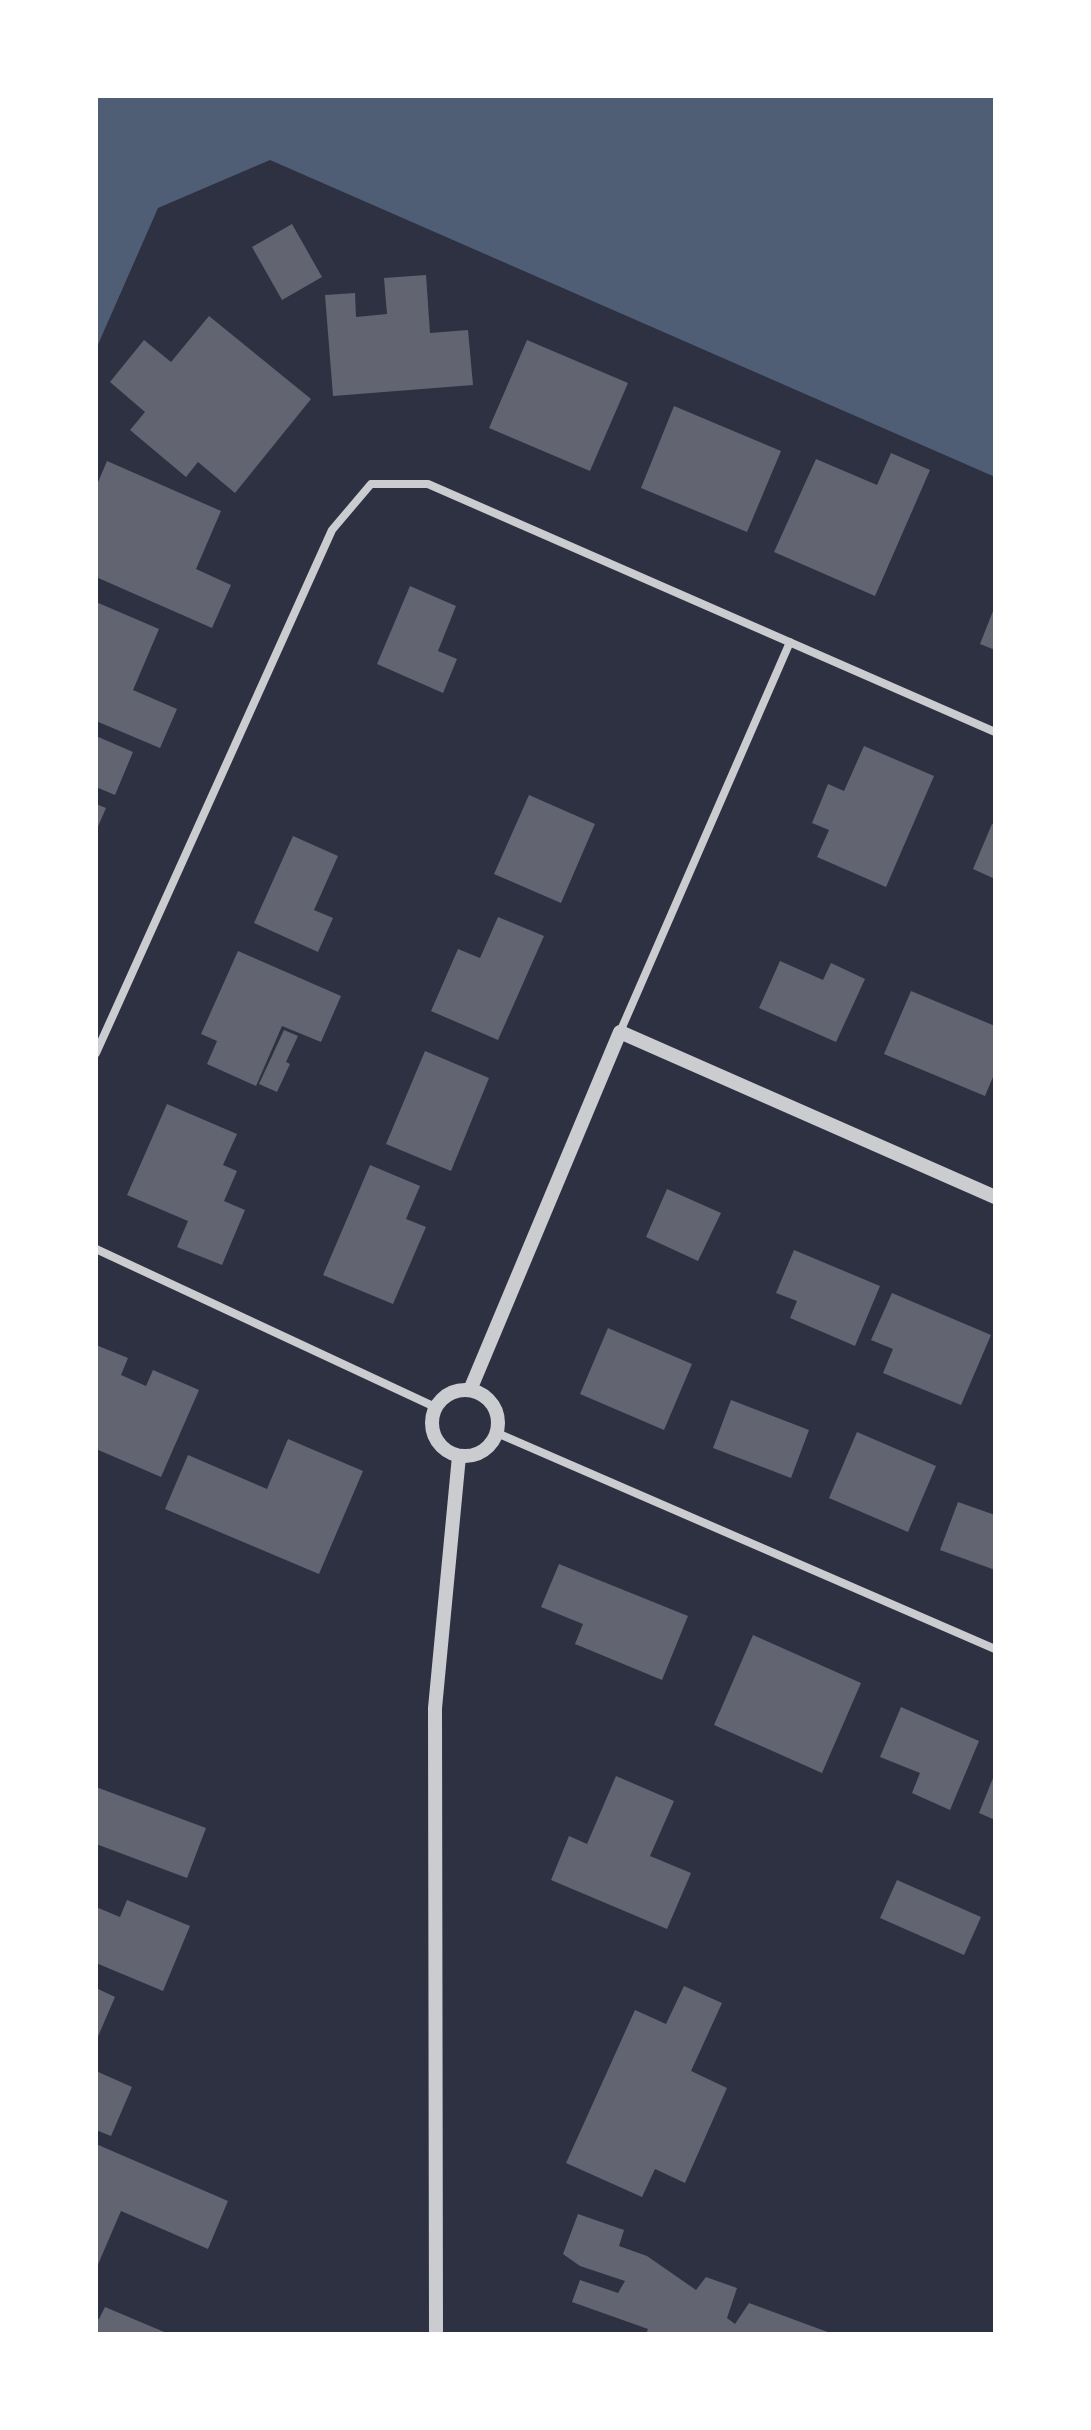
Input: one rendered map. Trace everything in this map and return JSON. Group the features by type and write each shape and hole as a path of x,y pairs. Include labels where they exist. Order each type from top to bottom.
{"street":[{"path":"96,1053 332,530 371,484 428,484 995,732"},
{"path":"470,1390 620,1032 790,642"},
{"path":"620,1032 995,1197"},
{"path":"96,1249 435,1407"},
{"path":"470,1390 479,1392 494,1405 499,1424 493,1442 478,1454 459,1456 449,1453 435,1437 432,1427 435,1407 450,1393 470,1390"},
{"path":"497,1433 995,1649"},
{"path":"436,2334 435,1708 459,1456"}],"water":[{"path":"96,96 995,96 995,477 270,160 158,208 96,349"}],"building":[{"path":"292,224 322,277 282,300 252,247"},
{"path":"426,275 430,333 468,330 473,385 333,396 325,295 355,293 356,317 387,314 384,278"},
{"path":"209,316 311,399 235,493 198,462 186,477 130,430 145,412 110,382 144,340 171,362"},
{"path":"527,340 628,383 590,471 489,428"},
{"path":"674,406 781,451 747,532 641,488"},
{"path":"891,453 930,470 875,596 774,552 816,459 877,485"},
{"path":"107,461 221,511 196,569 231,585 212,628 96,577 96,487"},
{"path":"410,586 456,606 438,651 457,659 443,693 377,664"},
{"path":"96,602 159,629 133,690 177,709 160,748 96,721"},
{"path":"995,606 995,650 980,644"},
{"path":"96,736 133,752 115,795 96,787"},
{"path":"864,746 934,776 886,887 817,857 829,830 812,823 828,784 844,791"},
{"path":"529,795 595,824 561,903 494,874"},
{"path":"96,804 106,808 96,831"},
{"path":"992,824 995,825 995,879 973,869"},
{"path":"293,836 338,856 314,910 333,918 318,952 254,923"},
{"path":"498,917 544,936 498,1040 431,1011 458,949 480,958"},
{"path":"238,951 341,996 321,1042 282,1026 256,1086 207,1064 217,1041 201,1034"},
{"path":"780,961 823,980 831,963 865,979 836,1042 759,1008"},
{"path":"911,991 995,1026 995,1072 985,1096 884,1054"},
{"path":"284,1030 298,1036 277,1092 259,1084"},
{"path":"425,1051 489,1078 451,1171 386,1144"},
{"path":"167,1104 237,1134 223,1165 237,1171 224,1201 245,1210 222,1265 177,1247 188,1221 127,1195"},
{"path":"370,1165 420,1186 406,1219 426,1227 393,1304 323,1275"},
{"path":"667,1189 721,1213 698,1261 646,1237"},
{"path":"794,1250 880,1286 855,1346 790,1318 797,1301 776,1293"},
{"path":"892,1293 991,1335 961,1405 883,1373 893,1349 871,1340"},
{"path":"608,1328 692,1364 664,1430 580,1394"},
{"path":"96,1345 128,1358 121,1375 146,1386 153,1370 199,1390 161,1477 96,1449"},
{"path":"731,1400 809,1430 791,1478 713,1448"},
{"path":"857,1432 936,1466 908,1532 829,1498"},
{"path":"288,1439 363,1471 319,1574 165,1509 188,1455 267,1489"},
{"path":"958,1502 995,1515 995,1570 940,1550"},
{"path":"559,1564 688,1616 662,1680 575,1644 583,1624 541,1607"},
{"path":"753,1635 861,1683 822,1773 714,1725"},
{"path":"901,1707 979,1741 950,1810 912,1793 920,1773 880,1757"},
{"path":"995,1773 995,1820 979,1813"},
{"path":"616,1776 674,1801 650,1856 691,1873 667,1929 551,1880 569,1836 587,1844"},
{"path":"96,1787 206,1828 187,1878 96,1844"},
{"path":"897,1880 981,1917 964,1955 880,1918"},
{"path":"127,1900 190,1926 163,1991 96,1963 96,1907 120,1917"},
{"path":"684,1986 722,2003 691,2071 727,2088 685,2183 655,2169 642,2197 566,2163 635,2010 666,2024"},
{"path":"96,1988 115,1997 96,2041"},
{"path":"96,2071 132,2087 111,2136 96,2130"},
{"path":"96,2144 228,2201 208,2249 121,2211 96,2269"},
{"path":"578,2214 624,2230 619,2246 647,2256 696,2290 706,2277 737,2288 727,2318 735,2324 749,2303 833,2334 646,2334 648,2329 572,2302 580,2280 618,2293 625,2281 580,2266 563,2254"},
{"path":"105,2307 169,2334 96,2334 96,2318 99,2319"}]}
